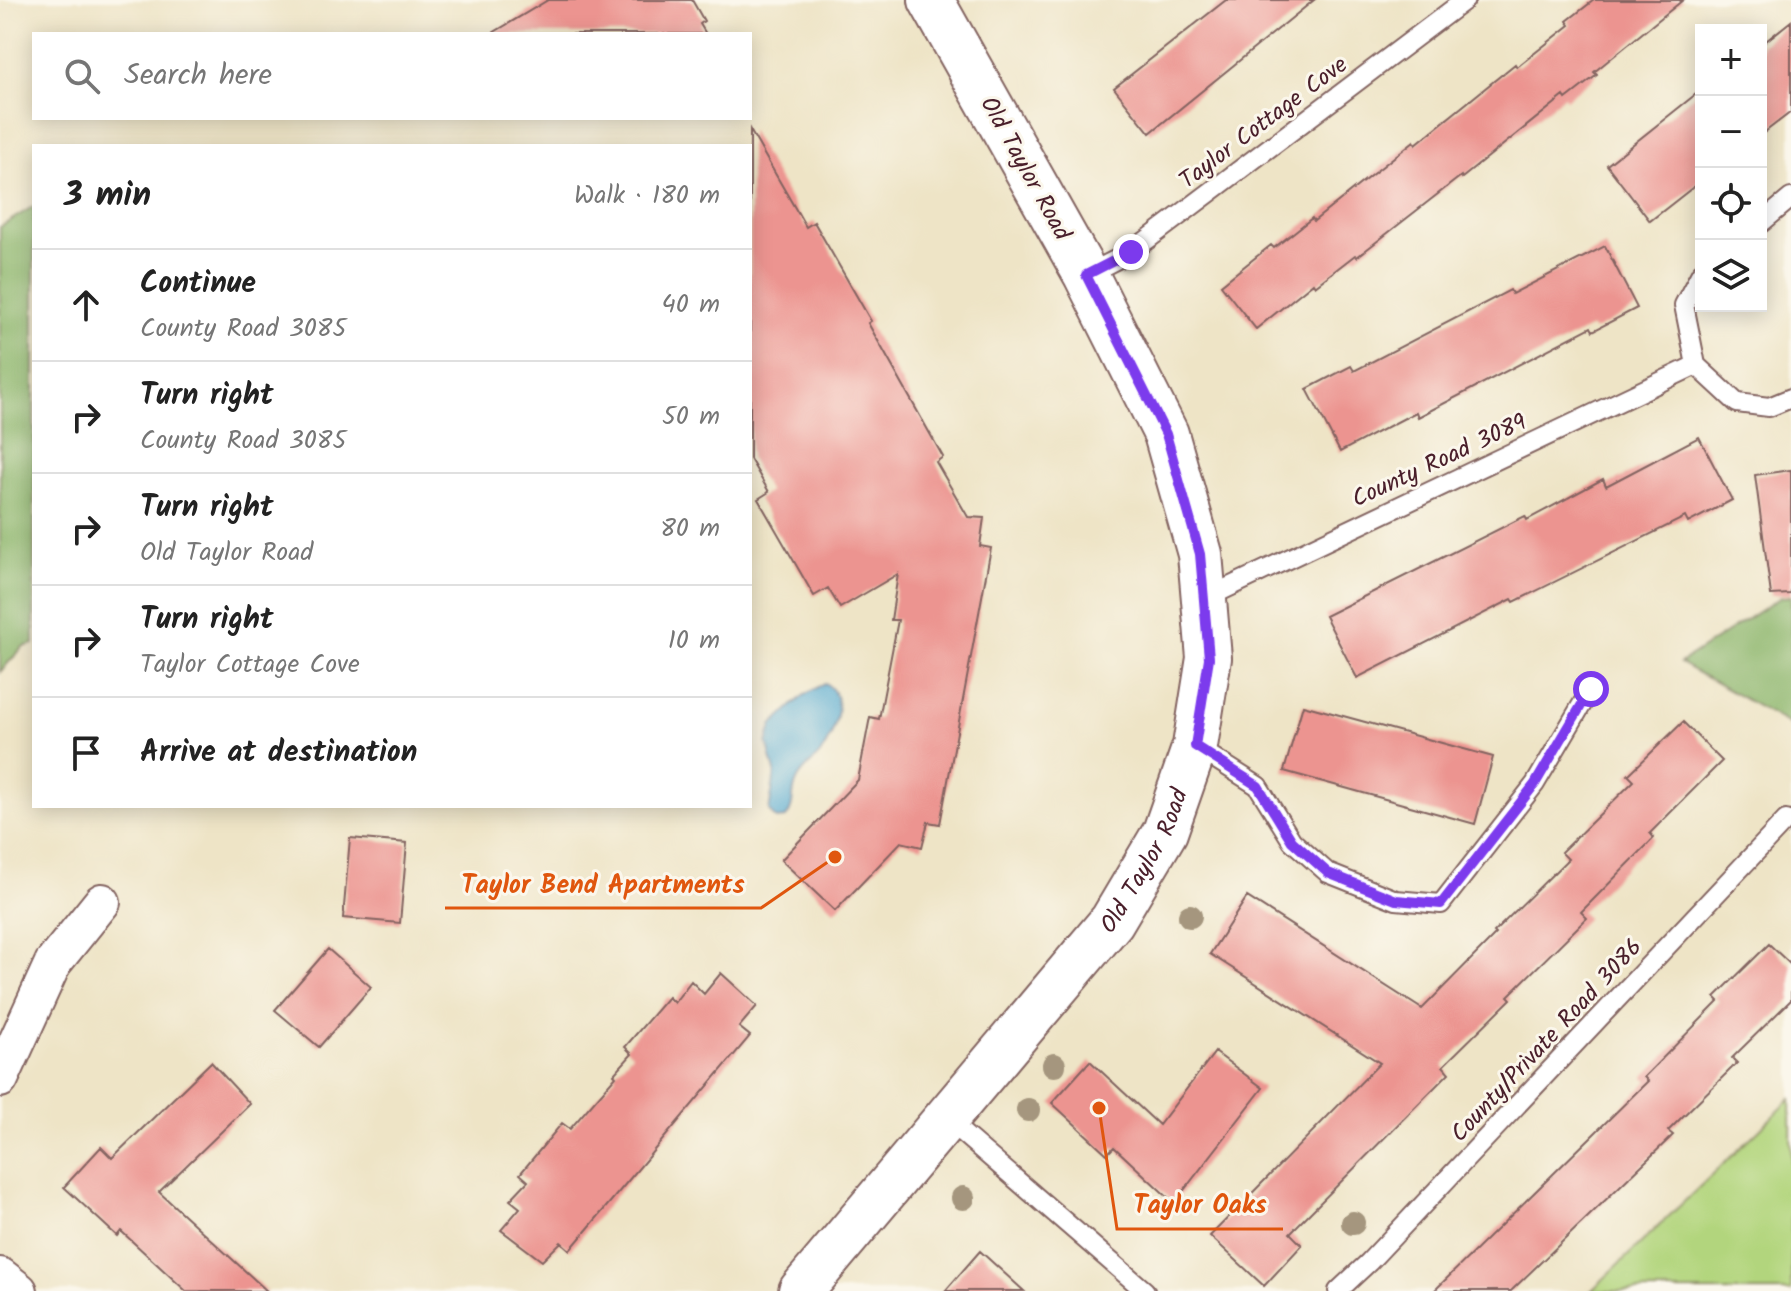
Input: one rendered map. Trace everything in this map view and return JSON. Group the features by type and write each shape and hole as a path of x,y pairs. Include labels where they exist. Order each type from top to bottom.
{"street":[{"name":"Old Taylor Road","path":"801,1291 1112,921 1165,832 1195,746 1209,658 1200,554 1166,434 1086,275 931,0"},
{"path":"0,1079 53,963 102,902"},
{"path":"0,1276 19,1291"}],"lane":[{"name":"Taylor Cottage Cove","path":"1086,275 1131,252 1465,0"},
{"path":"1767,218 1791,198"},
{"path":"1695,284 1684,305 1696,365 1737,403 1769,407 1791,398"},
{"name":"County Road 3089","path":"1204,599 1696,365"},
{"path":"1195,746 1258,786 1292,841 1328,873 1396,900 1441,904 1535,784 1591,689"},
{"name":"County/Private Road 3086","path":"1338,1291 1369,1262 1786,820"},
{"path":"945,1118 1145,1291"}],"green space":[{"path":"32,207 32,645 23,647 0,672 0,227"},
{"path":"1791,596 1791,725 1680,663 1781,597"},
{"path":"1791,1099 1791,1291 1591,1291"}],"water":[{"path":"825,683 832,690 838,707 834,727 820,754 798,779 789,814 786,818 776,819 769,811 775,772 767,743 772,725 803,696"}],"building":[{"path":"548,0 692,0 704,21 700,24 705,32 494,32"},
{"path":"1226,0 1314,0 1150,133 1114,88"},
{"path":"1594,0 1683,0 1594,72 1597,75 1566,99 1564,96 1462,178 1357,257 1355,255 1315,286 1313,283 1256,329 1221,285 1271,245 1274,248 1312,218 1314,221 1515,64 1517,67 1570,25 1567,21"},
{"path":"1791,21 1791,112 1767,130 1767,96 1767,40"},
{"path":"1695,95 1695,186 1650,221 1607,165"},
{"path":"750,130 806,227 814,222 943,457 936,462 968,517 984,518 980,546 991,548 940,824 928,822 922,847 901,842 835,911 781,860 858,780 870,717 879,719 898,620 891,620 898,574 840,608 828,588 814,596 758,499 769,492 752,462"},
{"path":"1605,246 1637,308 1593,331 1591,327 1418,417 1416,412 1340,452 1307,389 1351,366 1354,371 1510,290 1512,294"},
{"path":"1699,437 1732,500 1688,523 1685,517 1514,602 1512,599 1357,678 1325,616 1525,516 1527,520 1603,479 1606,486"},
{"path":"1791,470 1791,594 1771,595 1755,475"},
{"path":"1303,705 1493,757 1475,824 1284,771"},
{"path":"1683,722 1722,761 1650,833 1654,838 1581,912 1587,918 1443,1066 1449,1073 1290,1233 1302,1245 1264,1286 1210,1236 1380,1063 1210,954 1247,897 1422,1009 1568,859 1561,852 1634,781 1628,775"},
{"path":"350,838 407,843 400,923 343,918"},
{"path":"1769,944 1791,965 1791,1000 1732,1058 1737,1063 1668,1131 1673,1135 1511,1291 1434,1291 1648,1081 1644,1077 1719,1001 1715,997"},
{"path":"328,949 371,987 319,1047 275,1010"},
{"path":"721,973 757,1006 739,1027 750,1036 570,1250 561,1242 542,1261 501,1230 520,1208 510,1200 528,1181 520,1174 562,1123 570,1129 616,1076 614,1074 632,1054 625,1047 668,997 674,1003 691,981 704,994"},
{"path":"1215,1052 1263,1088 1174,1203 1114,1147 1107,1154 1052,1103 1090,1061 1159,1125"},
{"path":"211,1062 250,1104 159,1192 267,1291 186,1291 121,1231 117,1236 64,1187 101,1147 112,1158"},
{"path":"980,1251 1024,1291 945,1291"}],"place":[{"name":"Taylor Bend Apartments","path":"835,857"},
{"name":"Taylor Oaks","path":"1099,1108"}],"route":[{"path":"1131,252 1086,275 1166,434 1200,554 1209,658 1195,746 1258,786 1292,841 1328,873 1396,900 1441,904 1535,784 1591,689"}]}
